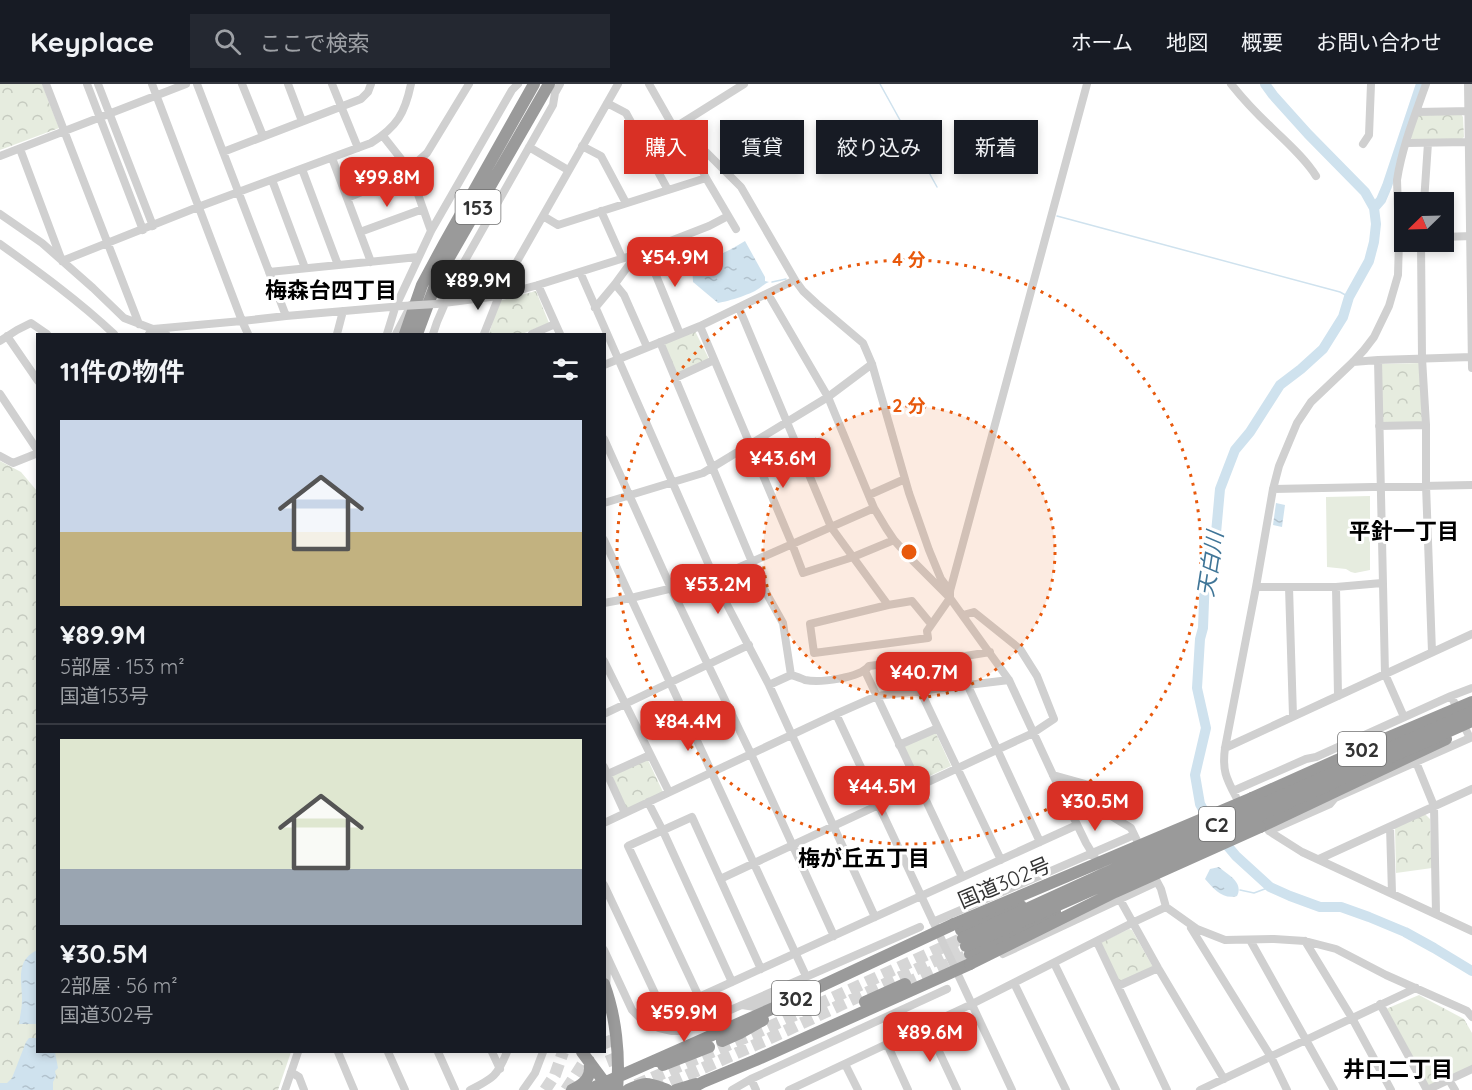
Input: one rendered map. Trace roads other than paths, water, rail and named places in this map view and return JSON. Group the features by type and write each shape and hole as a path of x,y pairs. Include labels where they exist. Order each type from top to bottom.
{"highway":[{"name":"153","path":"405,333 422,285 534,84"},
{"name":"153","path":"417,333 439,275 549,84"},
{"name":"国道302号","path":"964,943 1252,798 1472,702"},
{"name":"C2","path":"964,943 1472,712"},
{"name":"国道302号","path":"624,1082 935,927 964,943 1116,892 1264,829 1470,731"},
{"name":"C2","path":"1094,883 1470,731"},
{"name":"国道302号","path":"688,1090 957,973 964,943"},
{"path":"588,1090 624,1082 718,1043 762,1020 894,961"},
{"path":"774,1052 788,1040 817,1024 905,984"},
{"path":"606,989 611,1004 617,1057 624,1082"},
{"path":"587,1055 607,1086"},
{"path":"572,1090 584,1084 590,1075 591,1068 587,1055"},
{"path":"624,1082 651,1084 667,1090"},
{"name":"302","path":"676,1090 703,1082"}],"street":[{"path":"46,84 139,324"},
{"path":"87,84 143,230"},
{"path":"98,84 153,226"},
{"path":"152,84 248,333"},
{"path":"0,156 186,84"},
{"path":"197,84 286,316"},
{"path":"242,84 263,136"},
{"path":"288,84 302,121"},
{"path":"332,84 358,148"},
{"path":"223,152 361,99 368,92 371,84"},
{"path":"62,261 198,207 372,143 383,136 397,121 407,103 411,84"},
{"path":"347,198 393,179 427,153 469,84"},
{"path":"387,333 431,231 512,90 518,84"},
{"path":"433,333 440,303 553,105 555,93 560,84"},
{"path":"484,333 498,296 618,84"},
{"path":"649,84 669,120"},
{"path":"687,120 744,84"},
{"path":"931,624 912,601 810,624 814,653 928,638 927,631 950,594 1087,84"},
{"path":"1231,84 1290,145 1316,176"},
{"path":"1363,144 1369,135 1371,84"},
{"path":"1398,192 1397,180 1402,153 1426,84"},
{"path":"1468,84 1472,368"},
{"path":"607,104 626,113 668,190"},
{"path":"1416,112 1470,111"},
{"path":"383,136 409,169 431,231"},
{"path":"1425,192 1428,142"},
{"path":"1406,143 1469,142"},
{"path":"582,146 601,156 626,203"},
{"path":"529,147 568,170"},
{"path":"20,149 62,261"},
{"path":"708,154 741,187 803,291 862,343 872,364 905,479 941,579 963,615 1009,680 1092,853 1224,1079"},
{"path":"332,158 371,262"},
{"path":"302,169 338,265"},
{"path":"704,174 736,230"},
{"path":"543,216 558,225 706,178"},
{"path":"272,180 305,268"},
{"path":"360,232 423,209"},
{"path":"601,211 622,258"},
{"path":"0,214 42,243 123,318 151,332 286,316 498,296 642,252 709,226 728,216"},
{"path":"1454,237 1471,236"},
{"path":"0,244 113,333"},
{"path":"596,308 642,252"},
{"path":"642,252 680,334"},
{"path":"1401,252 1398,275 1389,306 1374,337 1353,362 1311,402 1297,423 1278,466 1224,748 1223,765 1228,782 1234,794 1306,759 1316,757 1472,688"},
{"path":"1421,252 1422,358 1432,652"},
{"path":"269,272 418,257"},
{"path":"580,272 715,578 769,685 875,917"},
{"path":"606,364 700,326 795,280"},
{"path":"615,284 624,296 647,347"},
{"path":"396,333 422,285"},
{"path":"538,285 560,333"},
{"path":"768,294 828,397 874,508 886,528 894,540 950,594"},
{"path":"739,308 831,527 888,605"},
{"path":"337,333 343,311"},
{"path":"36,378 4,338 32,323 46,333"},
{"path":"534,333 555,324"},
{"path":"700,326 803,573 853,557 894,540"},
{"path":"660,342 764,590 783,623 791,675"},
{"path":"1353,362 1472,357"},
{"path":"675,378 714,360"},
{"path":"1378,360 1385,674 1404,717"},
{"path":"606,502 704,474 828,397 872,364"},
{"path":"0,394 36,449"},
{"path":"1379,426 1426,425"},
{"path":"606,443 671,588 751,754 834,936"},
{"path":"0,456 13,463 36,453"},
{"path":"869,495 905,479"},
{"path":"1273,489 1472,485"},
{"path":"606,603 715,578 874,508"},
{"path":"606,544 806,976"},
{"path":"1256,587 1382,583"},
{"path":"1336,586 1338,696"},
{"path":"1289,587 1293,716"},
{"path":"720,879 1033,733 1054,719 1037,676 1020,649 974,612 963,615"},
{"path":"1224,748 1472,634"},
{"path":"606,713 749,645"},
{"path":"769,685 791,675 813,681 851,676 865,671 868,666 941,660 990,652"},
{"path":"606,665 669,792"},
{"path":"865,671 962,878"},
{"path":"606,822 877,696 1009,680"},
{"path":"967,684 1040,842"},
{"path":"920,690 1001,860"},
{"path":"1451,696 1457,708"},
{"path":"836,714 1012,1090"},
{"path":"899,745 938,728"},
{"path":"1264,829 1330,804 1335,798 1416,762 1470,731"},
{"path":"625,813 606,771 650,755"},
{"path":"1416,762 1434,806 1436,914"},
{"path":"1053,775 1089,786 1100,809 1131,828 1157,882 1166,907 1190,926 1225,940 1305,941 1336,949 1386,975 1467,1011 1472,1017"},
{"path":"1319,859 1472,789"},
{"path":"648,802 732,982"},
{"path":"699,997 628,846 692,817 761,969"},
{"path":"606,889 659,1002 674,1007 1077,825"},
{"path":"1390,827 1392,893"},
{"path":"1264,829 1302,852 1472,931"},
{"path":"935,927 1134,835"},
{"path":"957,973 1157,882"},
{"path":"789,1090 805,1087 845,1064 972,1004 1166,907"},
{"path":"1190,926 1271,1057 1287,1090"},
{"path":"606,955 632,1010 644,1022 659,1029 680,1031 920,927"},
{"path":"1250,940 1334,1090"},
{"path":"1305,941 1352,1018 1391,1090"},
{"path":"1097,942 1167,1090"},
{"path":"1054,963 1116,1090"},
{"path":"1118,986 1158,968"},
{"path":"1014,983 1066,1090"},
{"path":"1200,1090 1416,988"},
{"path":"732,1090 751,1079 947,990"},
{"path":"741,1005 755,1007 774,999 788,1001"},
{"path":"1380,1005 1427,1090 1472,1068"},
{"path":"927,1026 957,1090"},
{"path":"887,1044 908,1090"},
{"path":"285,1090 298,1053"},
{"path":"338,1053 354,1090"},
{"path":"388,1053 405,1090"},
{"path":"438,1053 455,1090"},
{"path":"492,1053 500,1069"},
{"path":"470,1090 489,1081 500,1069 507,1053"},
{"path":"523,1090 543,1053"},
{"path":"845,1064 858,1090"},
{"path":"291,1072 299,1077 304,1090"},
{"path":"751,1079 756,1090"},
{"path":"1449,1080 1455,1090"}],"water":[{"path":"745,241 765,281 769,282 747,295 718,303 693,282 692,265 706,261"},
{"path":"1276,503 1285,505 1282,527 1273,525"},
{"path":"1219,867 1237,883 1239,891 1237,896 1223,895 1205,879 1210,869"},
{"path":"36,951 36,1024 19,1024 22,1003 21,972 30,954"},
{"path":"29,1038 36,1038 36,1053 55,1053 58,1068 55,1071 53,1090 0,1090 0,1083 7,1083 12,1078"}],"waterway":[{"path":"880,84 937,187"},
{"name":"天白川","path":"1210,822 1200,804 1195,775 1206,728 1197,688 1205,575 1216,533 1220,489 1235,450 1250,432 1280,385 1323,349 1343,317 1349,297 1369,261 1376,224 1374,208 1365,192 1308,134 1265,84"},
{"path":"1374,208 1381,200 1387,186 1421,84"},
{"path":"1057,216 1340,292 1349,297"},
{"path":"772,282 786,279"},
{"name":"天白川","path":"1221,838 1236,856 1270,887 1320,907 1341,907 1369,917 1405,932 1472,971"},
{"path":"1240,890 1254,893 1270,887"}],"tunnel":[{"path":"636,1085 963,938"},
{"path":"654,1090 966,946"},
{"path":"905,984 970,954"},
{"path":"606,1042 618,1073"},
{"path":"545,1090 555,1075 563,1053"},
{"path":"566,1090 588,1056"}],"district":[{"name":"梅森台四丁目","path":"331,290"},
{"name":"平針一丁目","path":"1404,531"},
{"name":"梅が丘五丁目","path":"864,858"},
{"name":"井口二丁目","path":"1398,1069"}]}
